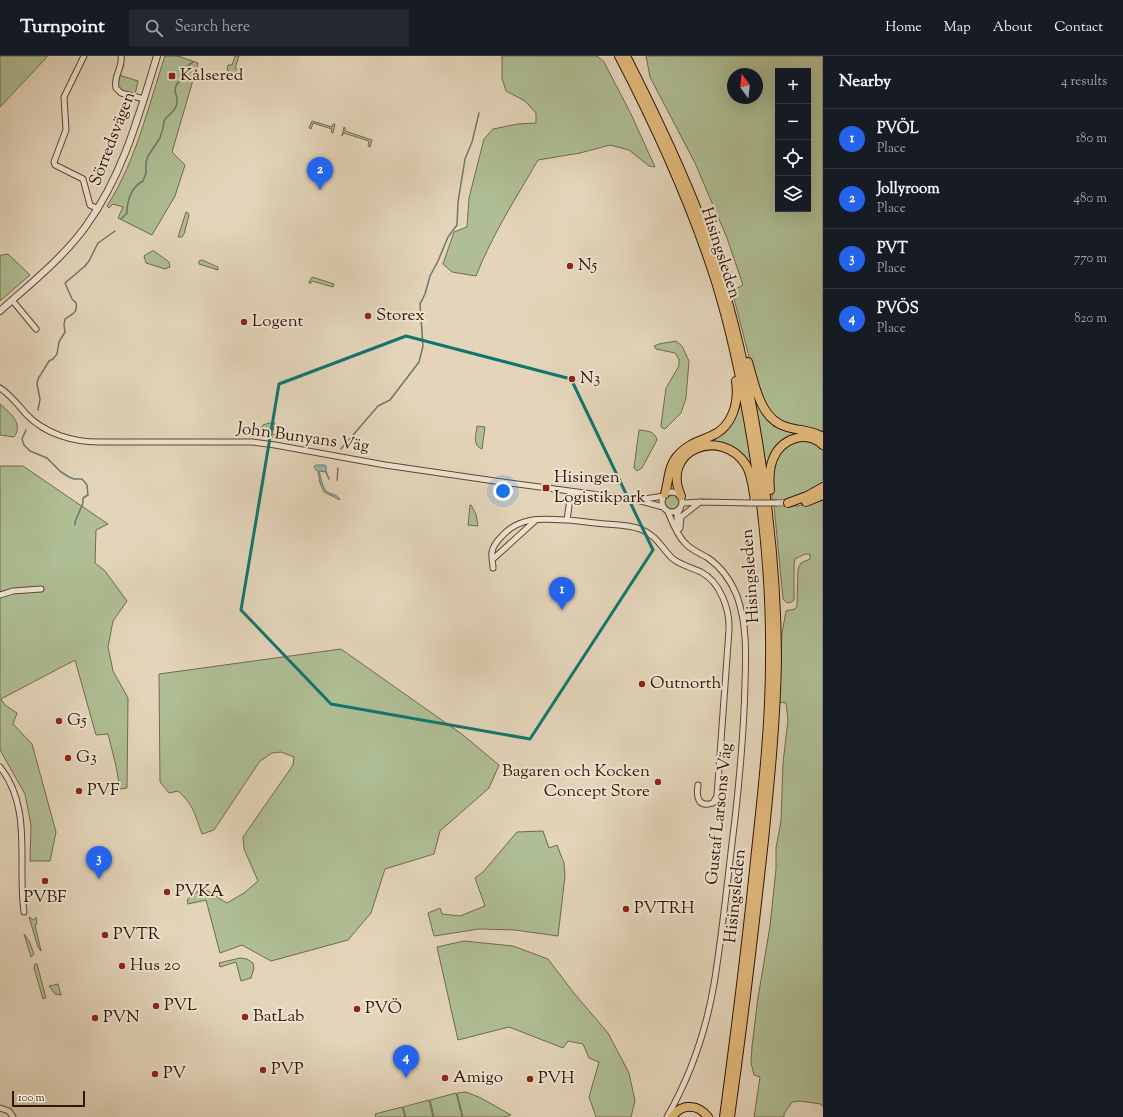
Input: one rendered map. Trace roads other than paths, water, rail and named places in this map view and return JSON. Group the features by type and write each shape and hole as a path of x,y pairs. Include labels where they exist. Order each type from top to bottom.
{"highway":[{"name":"Hisingsleden","path":"618,56 659,136 685,196 717,285 734,349 751,438 759,488 766,556 770,649 768,732 749,920 724,1117"},
{"name":"Hisingsleden","path":"626,56 661,126 687,184 707,236 729,305 751,398 770,522 776,620 774,726 758,896 730,1117"},
{"path":"729,305 734,308 756,386 768,414 776,422 784,426 813,432 823,436"},
{"path":"665,495 670,468 679,453 690,445 717,434 724,427 733,413 737,392 731,354 734,349"},
{"path":"770,522 772,512 770,488 771,468 778,450 788,441 801,437 811,438 823,445"},
{"path":"682,500 676,485 677,469 680,461 686,455 696,448 706,445 720,446 733,452 741,458 749,473 759,517 762,549 766,556"},
{"path":"788,503 808,496 823,486"},
{"path":"788,503 792,504 803,502 823,495"},
{"path":"672,1117 679,1109 689,1106 700,1109 708,1117"}],"street":[{"path":"84,56 64,97 66,130 54,162 55,165 83,178 90,205 98,209"},
{"path":"121,56 122,63 115,81 116,88 122,93 144,99"},
{"name":"Sörredsvägen","path":"0,311 60,257 79,235 98,209 121,166 157,56"},
{"path":"12,300 36,330"},
{"name":"John Bunyans Väg","path":"0,388 12,397 28,415 42,426 62,436 80,441 252,442 385,465 637,500 663,507"},
{"path":"567,520 571,492"},
{"path":"680,509 674,512 668,512 663,507 662,500 665,495 673,492 682,500 700,502 788,503"},
{"name":"John Bunyans Väg","path":"637,500 665,495"},
{"path":"677,531 677,521 682,500"},
{"path":"677,531 680,528 681,518 700,502"},
{"name":"Gustaf Larsons Väg","path":"667,1117 684,1086 698,1052 708,1016 715,980 739,776 744,719 746,662 743,618 733,587 718,566 685,544 674,527 668,512"},
{"path":"493,559 536,520"},
{"path":"493,568 492,554 494,548 505,532 516,524 523,521 567,520 631,526 643,530 656,538 677,562 708,577 721,594 729,617 729,630 717,796 713,803 704,804 699,801 697,796 698,785"},
{"path":"0,595 13,591 41,590"},
{"path":"0,767 7,777 14,793 21,818 22,892 24,912"},
{"path":"0,1108 9,1111 14,1117"}],"water":[{"path":"316,465 326,466 326,472 319,471 324,487 326,491 338,497 340,500 324,492 320,483 318,471 314,467"}],"waterway":[{"path":"121,219 127,213 130,195 135,187 143,181 146,173 146,162 148,156 160,138 164,121 175,108 177,102 175,91 176,85 184,77 188,66 193,62"},
{"path":"341,449 378,406 390,400 419,362 423,346 420,304 425,294 430,276 448,237 457,225 458,202 465,159 472,142 479,113"},
{"path":"38,410 40,399 37,384 38,379 49,361 57,354 59,342 65,332 65,319 74,313 76,309 76,303 72,299 65,283 85,266 98,243 115,231"},
{"path":"26,430 22,439 24,445 30,451 47,458 61,472 74,479 82,479 87,485 88,495 83,498 83,503 75,525"},
{"path":"337,480 338,468"},
{"path":"326,472 329,479"}],"place":[{"name":"Kålsered","path":"172,76"},
{"name":"Jollyroom","path":"320,190"},
{"name":"N5","path":"570,266"},
{"name":"Storex","path":"368,316"},
{"name":"Logent","path":"244,322"},
{"name":"N3","path":"572,379"},
{"name":"Hisingen Logistikpark","path":"546,488"},
{"name":"PVÖL","path":"562,610"},
{"name":"Outnorth","path":"642,684"},
{"name":"G5","path":"59,721"},
{"name":"G3","path":"68,758"},
{"name":"Bagaren och Kocken Concept Store","path":"658,782"},
{"name":"PVF","path":"79,791"},
{"name":"PVT","path":"99,879"},
{"name":"PVBF","path":"45,881"},
{"name":"PVKA","path":"167,892"},
{"name":"PVTRH","path":"626,909"},
{"name":"PVTR","path":"105,935"},
{"name":"Hus 20","path":"122,966"},
{"name":"PVL","path":"156,1006"},
{"name":"PVÖ","path":"357,1009"},
{"name":"BatLab","path":"245,1017"},
{"name":"PVN","path":"95,1018"},
{"name":"PVP","path":"263,1070"},
{"name":"PV","path":"155,1074"},
{"name":"PVÖS","path":"406,1078"},
{"name":"Amigo","path":"445,1078"},
{"name":"PVH","path":"530,1079"}]}
